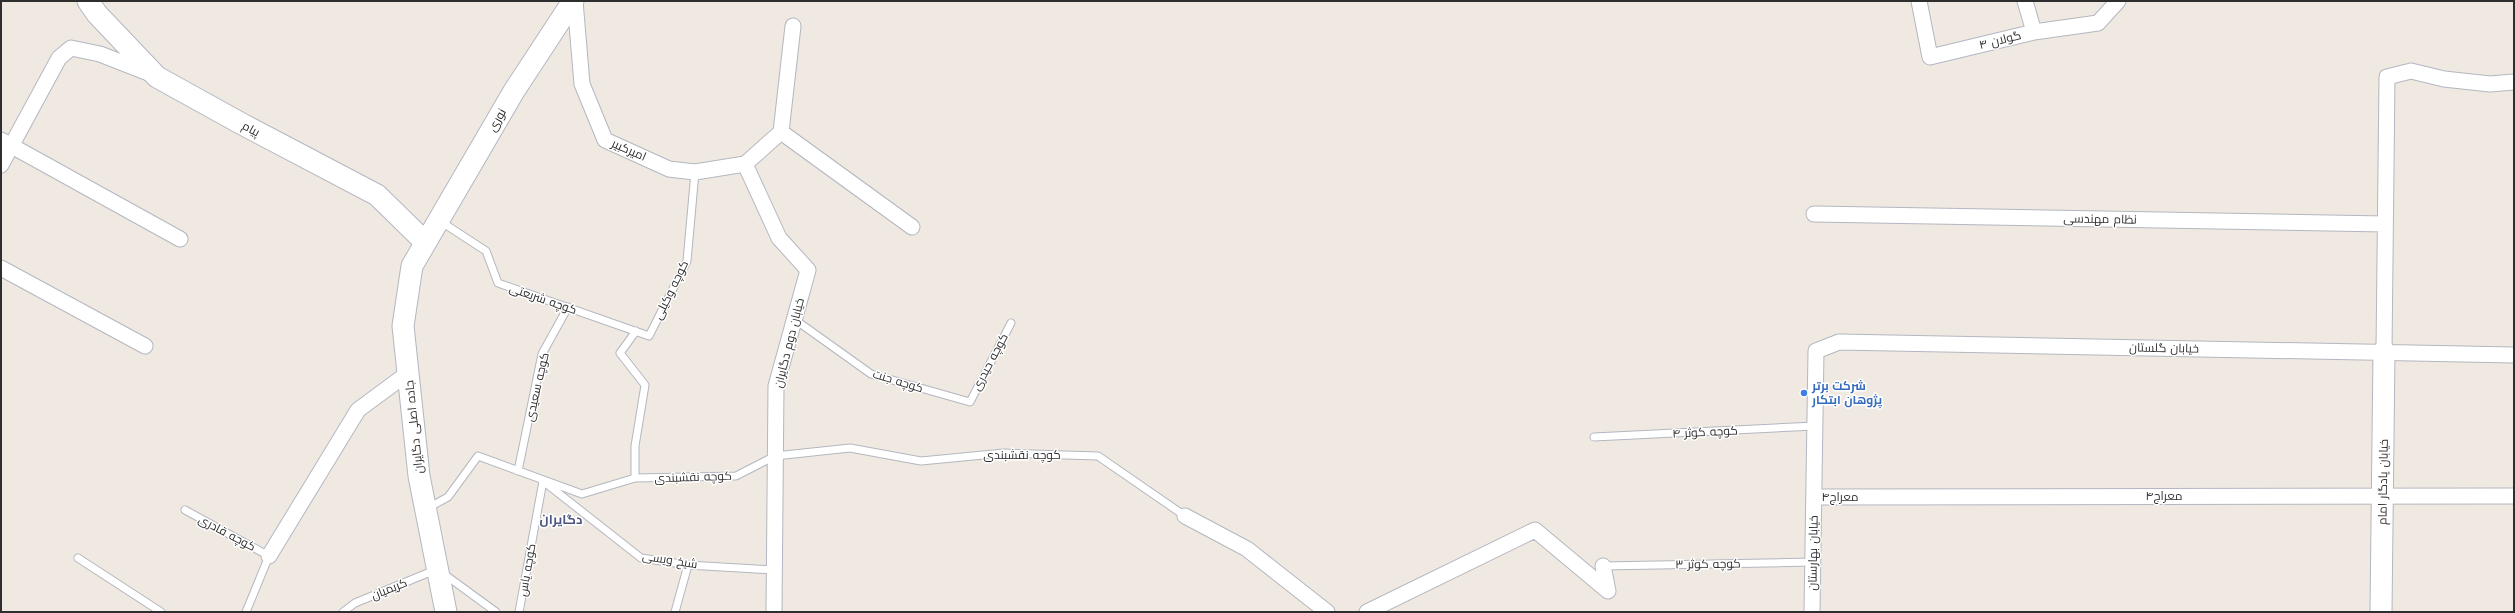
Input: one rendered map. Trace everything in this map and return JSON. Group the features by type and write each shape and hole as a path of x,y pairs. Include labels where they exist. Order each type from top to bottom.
{"street":[{"name":"پیام","path":"88,1 97,14 157,77 242,124 377,195 424,242"},
{"name":"امیرکبیر","path":"574,1 582,84 605,140 669,169 695,172 745,164"},
{"name":"نوری","path":"424,242 440,221 514,91 574,1"},
{"name":"گولان ۴","path":"1919,1 1930,57 2034,32 2098,23 2118,1"},
{"path":"2025,1 2034,32"},
{"path":"745,164 781,132 793,26"},
{"path":"1,165 6,143 59,58 72,48 100,54 157,77"},
{"path":"2384,351 2387,77 2411,71 2444,79 2490,84 2514,82"},
{"path":"781,132 912,227"},
{"path":"6,143 180,239"},
{"name":"خیابان دوم دگایران","path":"745,164 779,238 808,270 776,386 774,612"},
{"name":"نظام مهندسی","path":"1814,214 2386,224"},
{"name":"جاده اصلی دگایران","path":"424,242 412,266 403,326 418,476 446,612"},
{"path":"1,268 145,346"},
{"name":"خیابان گلستان","path":"1816,351 1839,342 2384,351 2514,355"},
{"name":"خیابان بهارستان","path":"1812,612 1816,351"},
{"name":"خیابان یادگار امام","path":"2381,612 2384,351"},
{"path":"269,556 358,410 408,373"},
{"name":"معراج۴","path":"1814,497 2514,496"},
{"path":"1185,516 1247,549 1327,612"},
{"path":"1367,612 1536,530 1608,591 1603,566"}],"lane":[{"name":"کوچه وکیلی","path":"650,336 687,261 695,172"},
{"name":"کوچه شریعتی","path":"440,221 486,252 498,283 650,336"},
{"name":"کوچه سعیدی","path":"518,471 542,354 568,308"},
{"name":"کوچه جنت","path":"794,319 871,374 970,402"},
{"name":"کوچه حیدری","path":"970,402 1011,323"},
{"path":"635,478 635,446 645,385 620,352 636,331"},
{"name":"کوچه کوثر ۴","path":"1594,437 1815,426"},
{"name":"کوچه نقشبندی","path":"425,510 448,497 478,456 582,494 635,478 736,476 775,456 850,448 921,460 1004,452 1098,456 1185,516"},
{"name":"شیخ ویسی","path":"543,481 641,558 688,565 774,570"},
{"name":"کوچه یاس","path":"519,612 543,481"},
{"name":"کوچه قادری","path":"185,510 269,556"},
{"path":"246,612 269,556"},
{"path":"78,558 161,612"},
{"name":"کوچه کوثر ۳","path":"1603,566 1813,562"},
{"path":"675,612 688,565"},
{"path":"437,570 496,612"},
{"name":"کریمیان","path":"343,612 356,603 437,570"}],"place":[{"name":"شرکت برتر پژوهان ابتکار","path":"1804,393"}],"district":[{"name":"دگایران","path":"561,519"}]}
